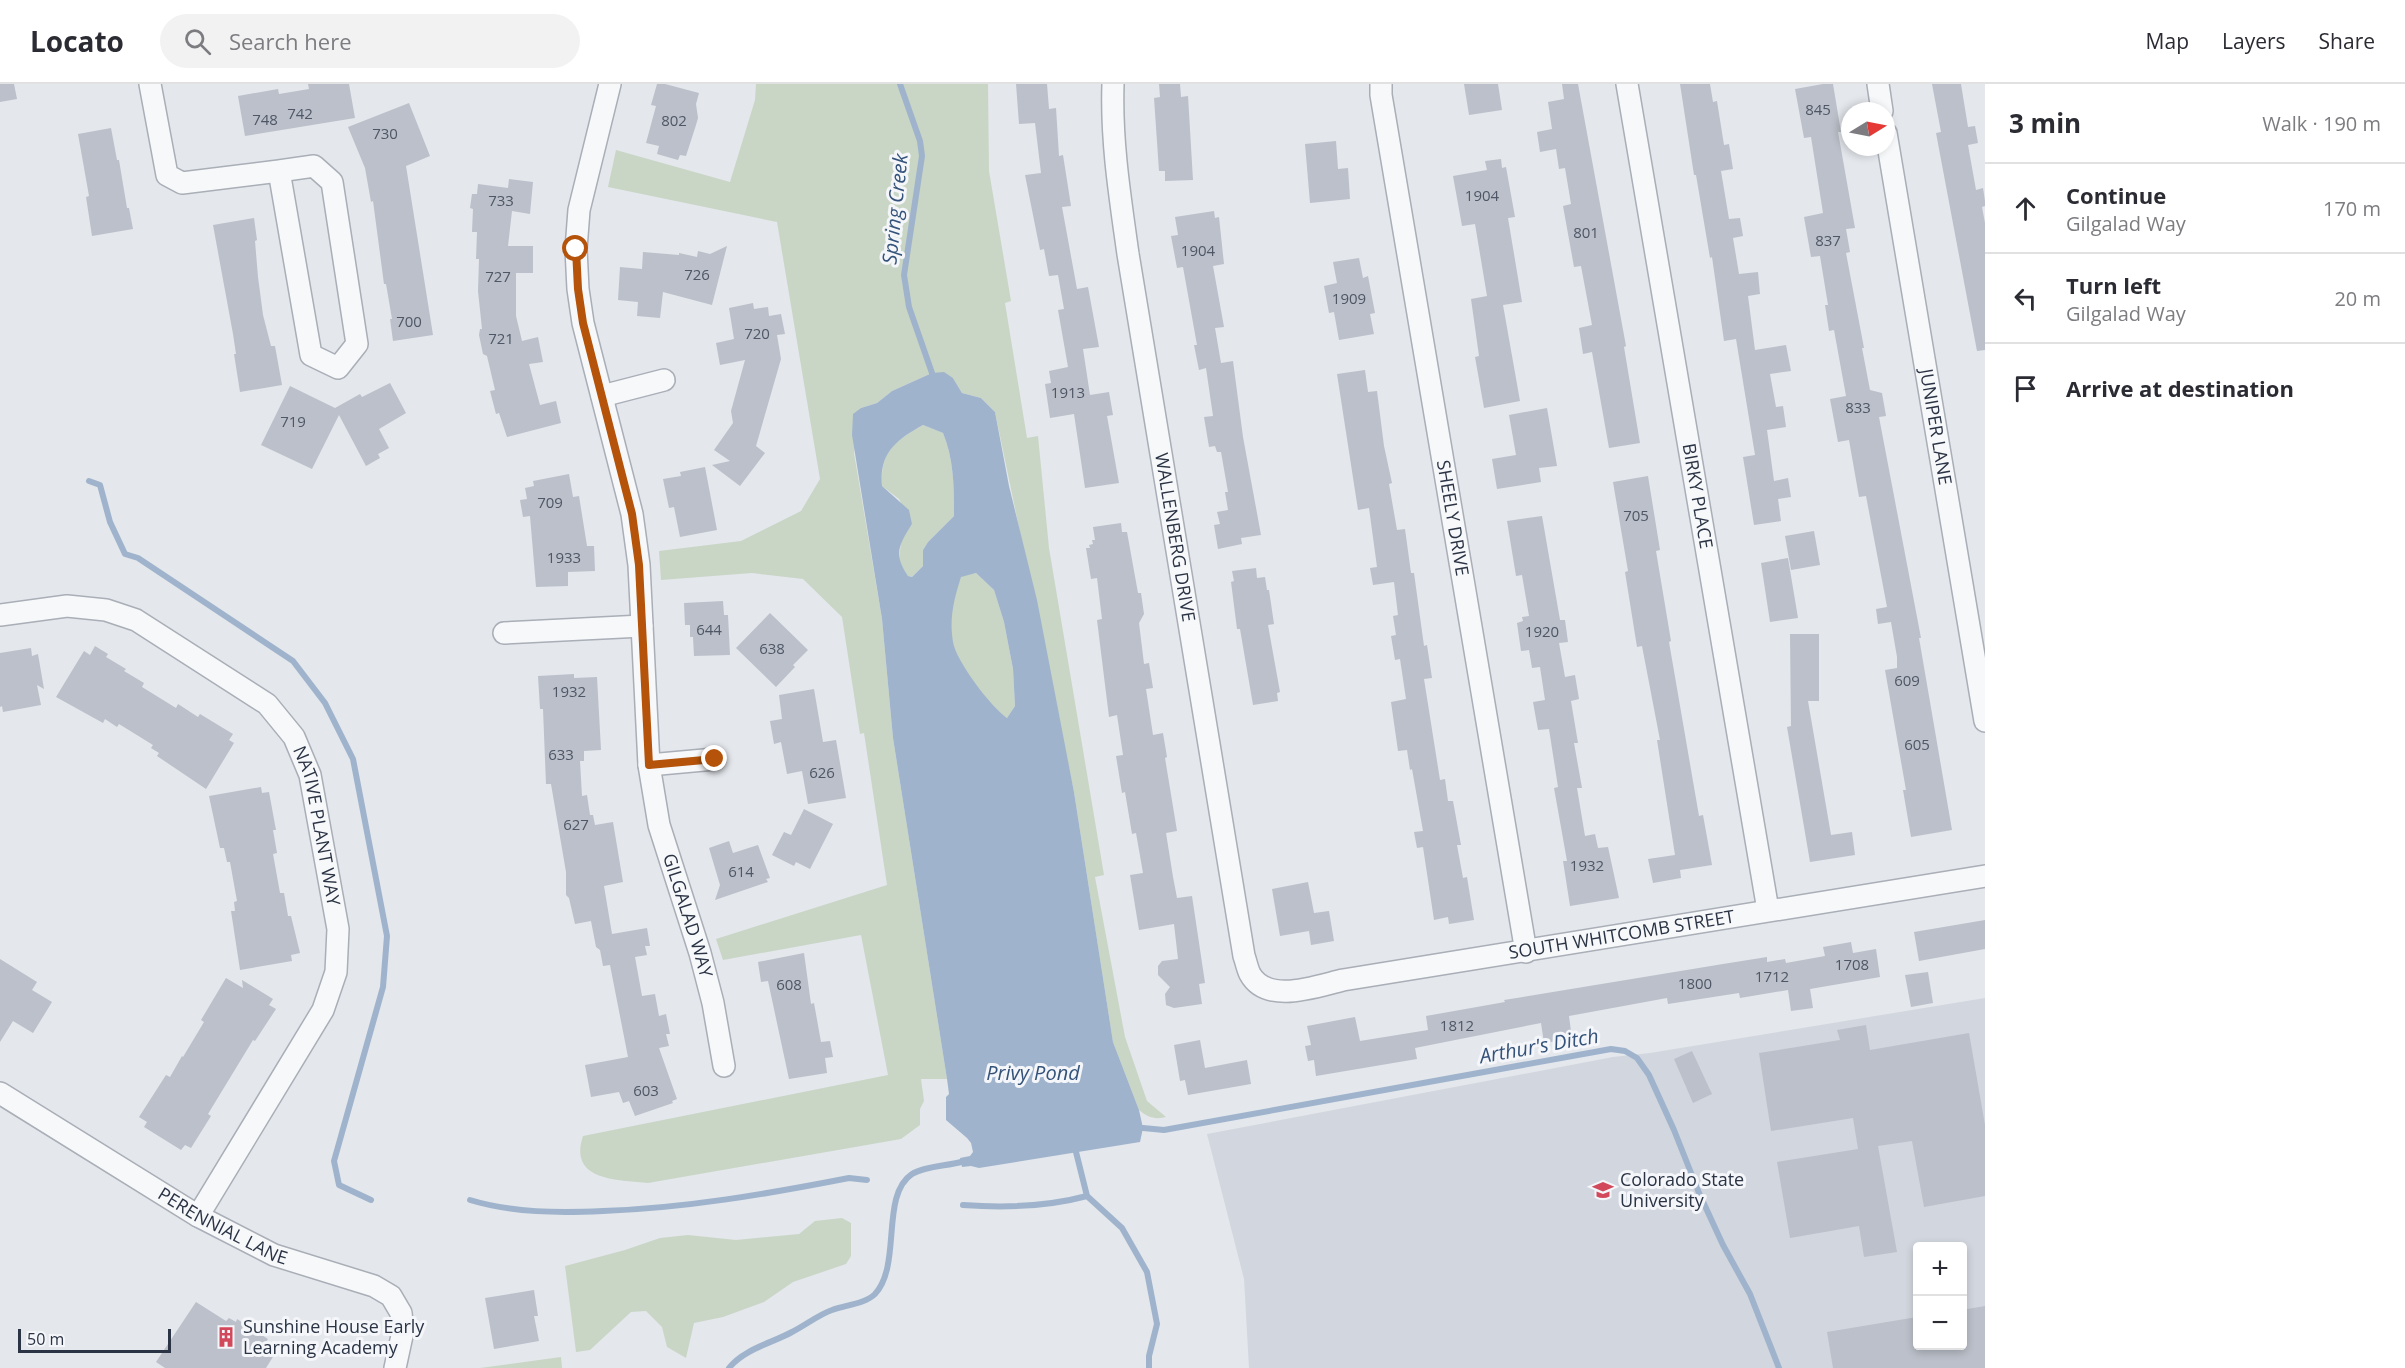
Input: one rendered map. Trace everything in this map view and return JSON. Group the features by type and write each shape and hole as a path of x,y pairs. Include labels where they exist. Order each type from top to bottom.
{"street":[{"path":"150,84 168,175 182,183 314,166 332,182 357,344 338,368 311,355 279,171"},
{"name":"GILGALAD WAY","path":"610,84 579,210 576,249 578,289 583,323 632,514 639,565 649,765 659,825 700,953 713,1003 724,1066"},
{"name":"WALLENBERG DRIVE","path":"1113,84 1112,108 1116,168 1132,277 1244,956 1251,975 1260,984"},
{"name":"SHEELY DRIVE","path":"1381,84 1381,95 1526,952"},
{"name":"BIRKY PLACE","path":"1627,84 1768,910"},
{"path":"1878,84 1881,102"},
{"name":"JUNIPER LANE","path":"1890,156 1985,721"},
{"path":"602,396 664,380"},
{"name":"NATIVE PLANT WAY","path":"0,615 67,606 106,609 136,620 267,704 294,737 310,775 338,929 336,972 323,1010 198,1216"},
{"path":"504,633 642,626"},
{"path":"649,765 715,759"},
{"name":"SOUTH WHITCOMB STREET","path":"1260,984 1272,990 1288,991 1343,980 1985,876"},
{"name":"PERENNIAL LANE","path":"0,1093 198,1216 274,1255 374,1286 391,1296 401,1313 403,1331 395,1368"}],"shaded area":[{"name":"Colorado State University","path":"1985,998 1985,1368 1249,1368 1244,1279 1207,1134 1613,1057 1650,1053"}],"green space":[{"path":"756,84 988,84 989,171 1011,301 1005,303 1027,438 1038,436 1049,548 1104,875 1095,877 1125,1037 1147,1101 1166,1117 1151,1117 1139,1110 1113,1042 1074,792 995,412 981,398 962,393 953,378 932,373 892,391 877,403 861,408 854,453 882,619 893,738 947,1079 921,1079 924,1101 920,1109 920,1125 901,1139 648,1183 610,1179 589,1170 582,1162 580,1151 583,1136 888,1075 861,935 723,960 716,939 887,885 864,733 860,734 842,617 803,579 752,573 661,580 659,551 741,541 801,511 820,479 777,222 608,187 616,150 730,182 755,100"},
{"path":"923,425 943,433 947,443 953,474 954,516 928,542 923,550 923,566 912,577 908,576 899,562 901,541 912,524 899,499 882,486 882,474 891,448 904,436"},
{"path":"976,573 994,590 1004,622 1013,669 1015,706 1007,718 992,704 968,674 956,653 951,636 952,610 961,576"},
{"path":"842,1218 851,1223 851,1256 846,1264 793,1282 764,1302 723,1317 694,1323 686,1358 667,1347 662,1327 646,1311 631,1312 590,1350 576,1352 565,1266 660,1238 688,1235 736,1240 799,1234 815,1221"},
{"path":"561,1357 562,1368 480,1368"}],"water":[{"name":"Privy Pond","path":"944,372 953,378 962,393 981,398 995,412 1009,486 1037,600 1074,792 1113,1042 1139,1110 1143,1128 1140,1142 979,1168 962,1167 960,1158 970,1156 973,1152 971,1143 946,1120 946,1097 949,1094 947,1079 893,738 882,619 852,435 853,414 861,408 877,403 892,391 932,373","holes":["923,425 943,433 947,443 953,474 954,516 928,542 923,550 923,566 912,577 908,576 903,568 899,555 901,544 912,524 909,510 882,486 882,475 883,465 891,449 897,442","976,573 994,590 1004,622 1013,669 1015,706 1007,718 975,683 960,660 953,642 953,609 961,577"]}],"building":[{"path":"0,84 14,84 17,99 0,102"},
{"path":"308,84 349,84 355,118 245,136 238,96 278,89 279,94 309,89"},
{"path":"657,84 699,93 696,104 698,118 696,125 686,156 680,155 678,160 657,154 659,146 646,143 656,106 651,105"},
{"path":"1016,84 1047,84 1049,109 1056,108 1059,156 1063,155 1071,206 1062,207 1077,289 1088,287 1099,347 1083,349 1090,395 1109,392 1113,415 1107,416 1119,483 1085,488 1074,414 1050,418 1045,384 1051,383 1049,371 1068,367 1058,310 1064,309 1058,275 1049,276 1044,249 1040,250 1025,175 1041,173 1035,123 1019,124"},
{"path":"1159,84 1180,84 1181,97 1188,96 1193,180 1165,181 1165,171 1159,171 1154,98 1160,97"},
{"path":"1464,84 1498,84 1502,110 1469,115"},
{"path":"1562,84 1578,84 1626,346 1624,347 1640,443 1609,448 1592,352 1583,354 1579,328 1592,325 1581,266 1574,267 1563,206 1571,204 1565,168 1559,169 1556,149 1540,152 1537,132 1552,129 1548,102 1564,99"},
{"path":"1680,84 1710,84 1713,102 1717,101 1724,145 1729,144 1733,169 1721,171 1729,219 1740,218 1743,236 1733,238 1739,274 1758,272 1760,294 1748,296 1755,350 1786,345 1791,371 1770,374 1776,407 1783,406 1786,427 1767,430 1774,481 1788,478 1791,497 1778,499 1781,521 1754,525 1743,457 1755,455 1736,339 1724,341 1712,257 1710,258 1696,175 1694,175"},
{"path":"1833,84 1841,132 1838,132 1841,156 1855,228 1846,229 1850,252 1846,253 1870,390 1882,393 1886,416 1879,417 1921,638 1919,638 1952,830 1911,837 1903,790 1906,790 1885,670 1897,668 1897,657 1891,622 1878,624 1876,609 1887,607 1866,496 1859,497 1849,440 1838,442 1830,399 1846,396 1834,330 1829,331 1825,305 1828,305 1820,256 1811,257 1804,217 1823,213 1811,137 1804,138 1795,89"},
{"path":"1932,84 1961,84 1968,127 1975,126 1978,143 1968,145 1976,190 1983,188 1985,201 1985,206 1982,207 1985,223 1985,350 1977,351 1936,133 1941,132"},
{"path":"409,103 430,156 406,166 433,335 393,341 390,319 392,319 386,284 384,284 373,201 371,202 365,168 348,127"},
{"path":"111,128 133,229 92,236 86,197 89,196 78,134"},
{"path":"1336,141 1338,169 1348,168 1350,199 1310,203 1305,144"},
{"path":"1501,159 1502,168 1506,167 1515,217 1508,218 1522,302 1503,305 1520,401 1484,408 1475,357 1479,356 1471,299 1487,296 1475,224 1462,226 1453,176 1487,170 1485,161"},
{"path":"509,179 533,182 530,214 512,211 508,246 533,246 533,273 516,273 516,316 522,341 538,337 543,362 529,364 540,405 556,401 561,423 507,437 499,413 496,414 490,391 495,390 487,356 483,354 479,335 482,329 478,291 479,259 476,259 477,232 472,232 473,209 470,208 472,194 477,194 478,184 508,188"},
{"path":"1214,211 1215,218 1219,217 1224,264 1213,266 1224,327 1215,328 1221,363 1233,361 1243,437 1261,535 1241,538 1242,544 1218,549 1214,525 1220,524 1217,512 1228,510 1225,492 1228,492 1221,452 1217,452 1215,446 1209,447 1204,417 1213,416 1206,368 1199,370 1194,345 1197,345 1183,267 1177,268 1171,236 1178,235 1175,217"},
{"path":"254,218 263,315 271,346 275,346 282,385 240,392 233,334 213,225"},
{"path":"727,246 712,305 663,292 660,318 637,316 638,302 618,300 620,267 642,269 643,252 679,255 679,253 697,257 698,251 710,254"},
{"path":"1359,258 1363,278 1368,276 1375,313 1370,314 1374,334 1339,340 1334,312 1329,313 1324,286 1337,283 1333,262"},
{"path":"753,303 754,309 768,307 769,316 781,314 785,334 777,335 781,359 756,446 765,453 740,486 712,465 730,461 714,450 733,423 731,411 745,360 720,365 716,343 734,339 729,308"},
{"path":"1365,370 1368,392 1377,391 1397,530 1405,529 1411,573 1414,573 1424,646 1427,645 1432,678 1424,679 1440,780 1445,779 1448,801 1453,801 1461,845 1457,845 1463,878 1467,877 1474,920 1449,924 1448,917 1434,920 1423,847 1417,848 1414,832 1423,831 1412,769 1410,770 1407,750 1398,751 1391,702 1406,699 1400,659 1395,660 1391,636 1396,635 1393,616 1398,615 1394,582 1373,585 1370,568 1377,567 1369,508 1358,510 1337,374"},
{"path":"390,383 406,413 379,429 389,448 378,454 380,458 366,466 339,415 312,469 261,445 290,386 335,408 360,394 362,397"},
{"path":"1547,408 1557,466 1539,468 1541,482 1497,489 1492,459 1516,455 1509,415"},
{"path":"705,467 717,530 680,537 674,507 669,508 663,479 681,476 680,472"},
{"path":"569,474 573,497 579,496 587,546 594,546 595,571 568,572 568,586 536,587 530,516 523,517 520,500 527,499 525,488 534,486 533,481"},
{"path":"1648,476 1660,550 1656,551 1671,641 1669,642 1699,816 1703,815 1712,865 1680,870 1681,878 1653,883 1648,859 1675,855 1657,740 1660,740 1642,646 1637,647 1625,572 1628,571 1613,482"},
{"path":"1542,516 1560,620 1565,620 1568,642 1559,643 1565,677 1575,675 1579,699 1571,701 1578,743 1574,743 1582,788 1577,788 1585,836 1595,834 1598,848 1608,847 1619,898 1570,906 1563,861 1567,861 1554,788 1558,787 1549,729 1538,730 1533,702 1545,700 1540,667 1532,668 1529,650 1521,651 1517,623 1523,621 1522,617 1529,616 1522,575 1516,576 1507,521"},
{"path":"1121,523 1122,532 1127,532 1138,593 1141,593 1144,614 1139,623 1144,664 1149,663 1153,688 1146,689 1153,735 1163,733 1167,757 1165,758 1177,831 1166,833 1173,877 1177,898 1192,896 1205,983 1199,984 1202,1004 1174,1008 1166,1005 1165,994 1170,987 1158,975 1158,966 1162,961 1178,959 1174,924 1139,930 1130,875 1143,873 1136,833 1132,834 1125,792 1122,793 1116,756 1123,755 1117,715 1109,717 1097,620 1102,619 1097,578 1091,579 1086,548 1090,548 1089,545 1093,544 1092,540 1095,540 1093,527"},
{"path":"1814,531 1820,565 1791,570 1785,536"},
{"path":"1788,558 1798,618 1770,622 1761,563"},
{"path":"1256,568 1257,578 1265,577 1267,590 1269,590 1274,624 1268,625 1280,692 1277,693 1278,701 1253,705 1240,629 1237,629 1231,582 1234,581 1232,571"},
{"path":"723,601 724,615 728,615 730,655 694,656 690,625 685,625 684,603"},
{"path":"770,613 808,650 776,687 736,648"},
{"path":"1790,634 1819,634 1819,701 1808,701 1831,835 1852,832 1855,855 1810,862 1787,727 1791,726"},
{"path":"95,646 108,654 106,657 126,669 124,671 144,683 142,687 176,708 178,704 198,717 200,714 233,734 229,740 234,743 206,789 157,756 159,753 151,748 153,745 119,724 117,727 105,719 103,723 56,697 84,651 90,655"},
{"path":"31,648 32,656 38,654 44,689 37,685 41,705 3,712 2,706 0,707 0,653"},
{"path":"574,674 574,678 597,677 601,750 584,751 584,761 580,761 582,796 587,795 590,815 593,815 595,825 613,822 623,882 604,886 612,934 647,928 650,946 645,946 647,955 635,957 642,996 655,994 659,1016 666,1014 670,1034 666,1034 669,1046 659,1048 677,1099 672,1101 673,1103 635,1116 629,1101 623,1103 619,1092 591,1097 585,1065 628,1057 610,965 603,966 600,950 596,947 591,921 575,924 569,898 566,895 566,872 551,784 546,784 543,709 540,709 538,676"},
{"path":"814,689 823,742 836,740 846,798 808,804 802,771 787,774 781,742 774,744 770,721 782,719 779,695"},
{"path":"261,787 262,793 269,792 276,830 273,830 277,853 273,854 280,893 284,893 288,916 291,916 300,953 291,955 292,961 240,970 231,911 235,911 234,902 237,901 230,862 227,862 224,848 220,848 209,796"},
{"path":"804,809 833,824 810,869 796,862 794,866 772,855 784,832 791,835"},
{"path":"729,841 733,853 758,845 770,878 766,879 768,882 715,900 720,885 709,848"},
{"path":"1308,882 1314,913 1329,911 1334,941 1311,945 1309,931 1280,936 1272,889"},
{"path":"1985,920 1985,949 1919,961 1914,932"},
{"path":"1851,942 1853,953 1876,949 1880,977 1810,989 1813,1008 1791,1011 1788,990 1740,998 1739,993 1668,1004 1667,998 1569,1016 1572,1039 1544,1043 1541,1023 1415,1048 1417,1059 1316,1076 1314,1060 1308,1061 1305,1046 1311,1045 1307,1026 1355,1017 1360,1041 1428,1030 1426,1016 1505,1002 1504,1000 1767,957 1767,962 1785,959 1786,963 1825,956 1823,947"},
{"path":"804,953 811,1004 814,1003 821,1042 830,1041 833,1057 825,1058 827,1073 789,1079 768,981 761,982 758,962"},
{"path":"0,959 37,982 32,990 52,1002 33,1033 13,1021 0,1042"},
{"path":"1928,972 1933,1003 1911,1007 1905,975"},
{"path":"226,978 243,988 242,980 273,999 269,1005 276,1009 255,1041 253,1040 208,1114 211,1116 191,1148 185,1145 181,1150 144,1127 147,1122 139,1117 166,1075 170,1077 183,1057 204,1022 201,1020"},
{"path":"1866,1025 1870,1050 1969,1033 1985,1125 1985,1196 1924,1207 1912,1141 1878,1146 1897,1252 1864,1257 1859,1226 1790,1238 1777,1162 1858,1149 1853,1118 1771,1131 1759,1053 1840,1040 1837,1030"},
{"path":"1200,1040 1205,1068 1247,1060 1251,1084 1188,1095 1185,1080 1180,1081 1174,1045"},
{"path":"1692,1051 1712,1094 1693,1103 1674,1059"},
{"path":"534,1290 538,1316 534,1316 539,1341 494,1349 485,1298"},
{"name":"Sunshine House Early Learning Academy","path":"196,1302 226,1321 229,1318 236,1322 237,1319 268,1339 264,1345 276,1352 266,1368 165,1368 156,1362"},
{"path":"1985,1306 1985,1368 1833,1368 1827,1332 1913,1318 1913,1350 1967,1350 1967,1309"}],"waterway":[{"name":"Spring Creek","path":"900,84 920,141 922,156 904,275 909,307 932,373"},
{"path":"89,481 100,485 110,522 125,554 138,558 293,661 325,703 353,759 387,936 383,987 334,1161 339,1185 371,1200"},
{"name":"Arthur's Ditch","path":"1143,1128 1164,1130 1611,1049 1625,1051 1637,1058 1649,1075 1699,1193 1723,1245 1750,1294 1779,1368"},
{"name":"Spring Creek","path":"1076,1152 1087,1196 1122,1228 1147,1272 1157,1324 1149,1356 1149,1368"},
{"path":"729,1368 750,1351 837,1308 860,1302 875,1294 888,1266 893,1214 902,1184 917,1171 961,1162"},
{"path":"470,1200 536,1211 603,1211 665,1207 726,1199 849,1178 867,1180"},
{"path":"963,1205 1025,1206 1087,1196"}],"place":[{"name":"Colorado State University","path":"1603,1190"},
{"name":"Sunshine House Early Learning Academy","path":"226,1337"}],"route":[{"path":"576,249 583,323 632,514 639,565 649,765 715,759"}]}
